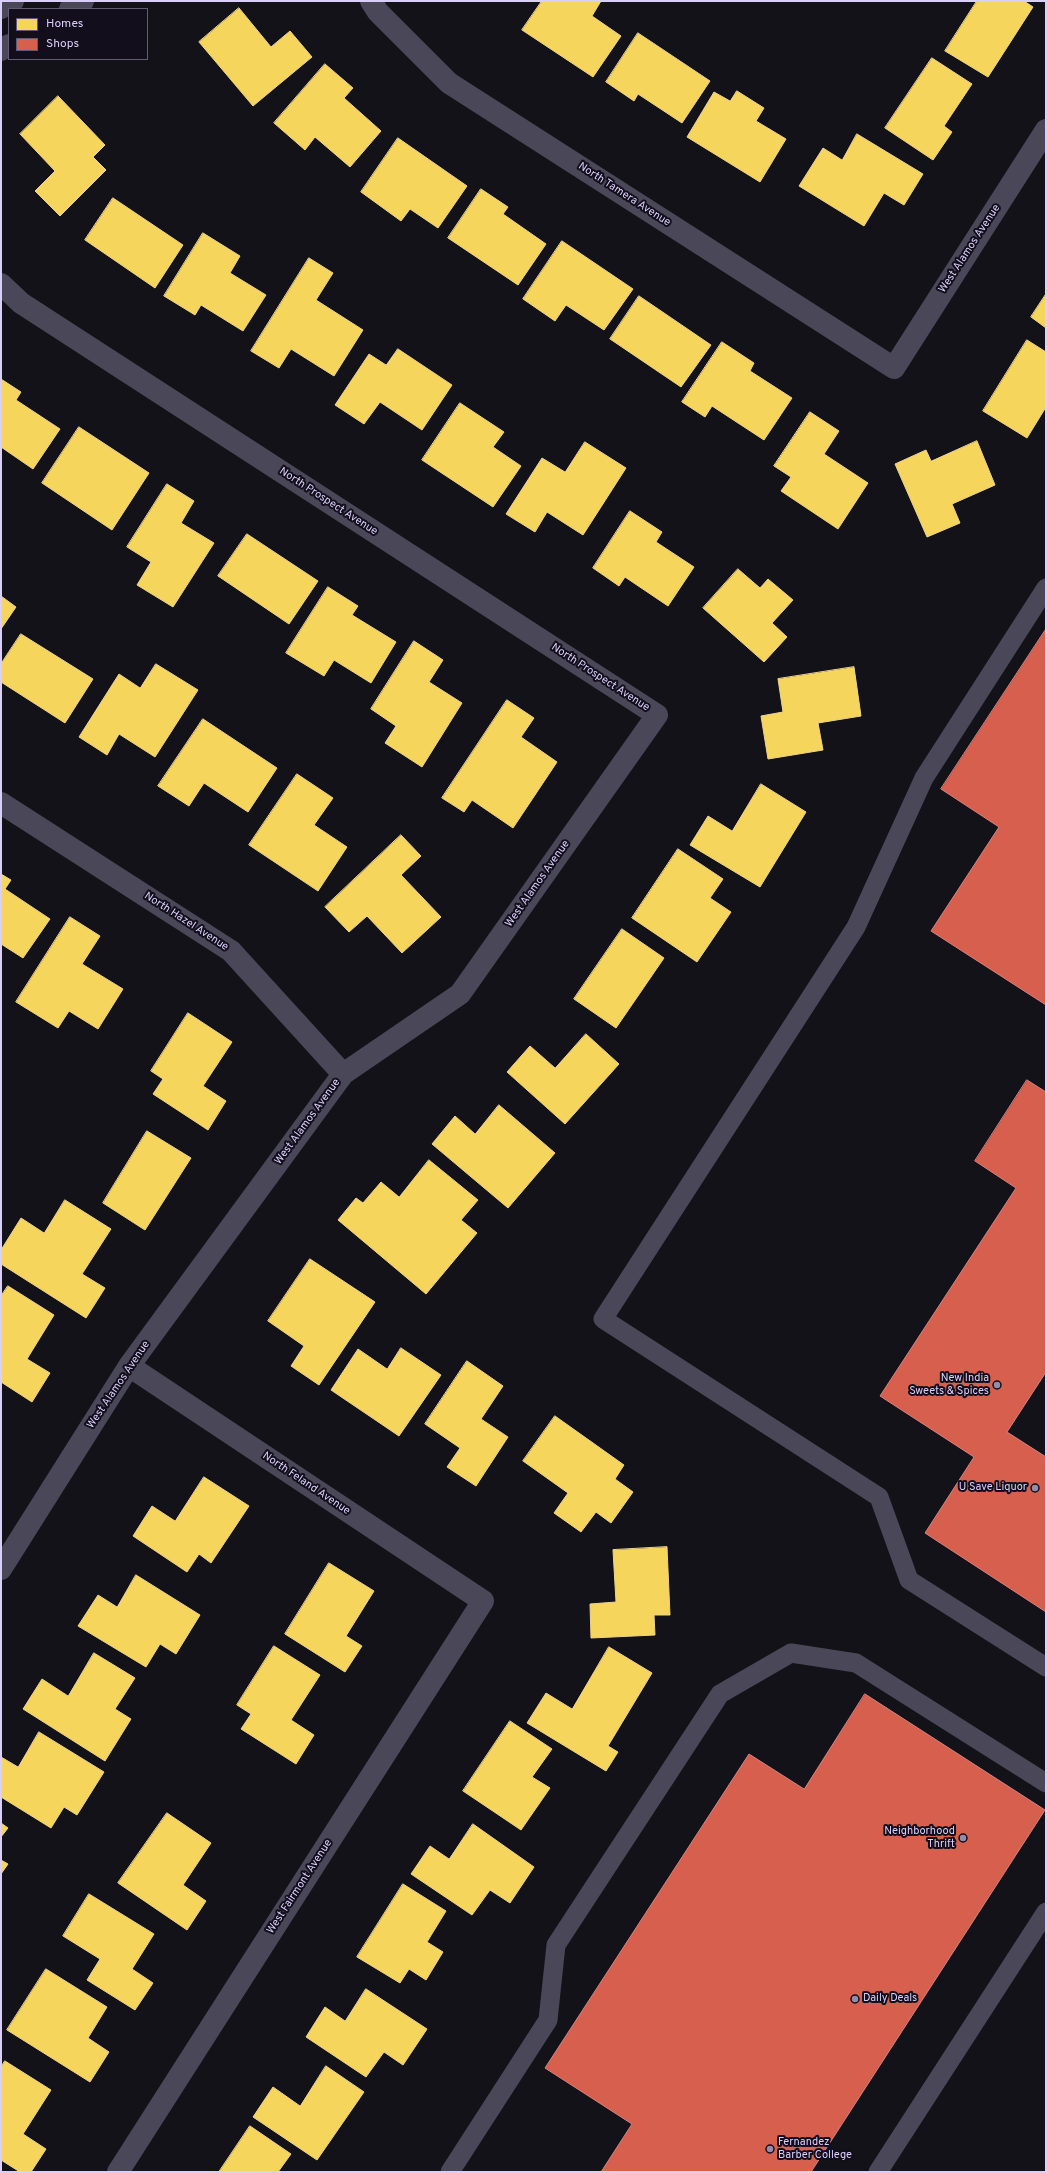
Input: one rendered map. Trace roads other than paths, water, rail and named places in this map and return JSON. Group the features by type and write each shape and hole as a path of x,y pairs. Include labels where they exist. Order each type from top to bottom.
{"street":[{"path":"1,8 13,1"},
{"path":"72,8 83,1"},
{"name":"North Tamera Avenue","path":"371,1 378,12 449,83 894,368"},
{"name":"West Alamos Avenue","path":"894,368 1046,130"},
{"name":"North Prospect Avenue","path":"1,284 21,303 657,715"},
{"name":"West Alamos Avenue","path":"1,1569 129,1366 343,1074 460,994 657,715"},
{"name":"North Hazel Avenue","path":"1,803 231,951 343,1074"},
{"name":"North Feland Avenue","path":"129,1366 483,1601"},
{"name":"West Fairmont Avenue","path":"118,2172 483,1601"}],"lane":[{"path":"1046,588 924,778 856,927 603,1319 879,1497 909,1580 1046,1667"},
{"path":"450,2172 548,2020 556,1945 720,1694 791,1653 856,1663 1046,1783"},
{"path":"878,2172 1044,1918"}],"place":[{"name":"New India Sweets & Spices","path":"997,1385"},
{"name":"U Save Liquor","path":"1035,1488"},
{"name":"Neighborhood Thrift","path":"963,1838"},
{"name":"Daily Deals","path":"855,1999"},
{"name":"Fernandez Barber College","path":"770,2149"}]}
